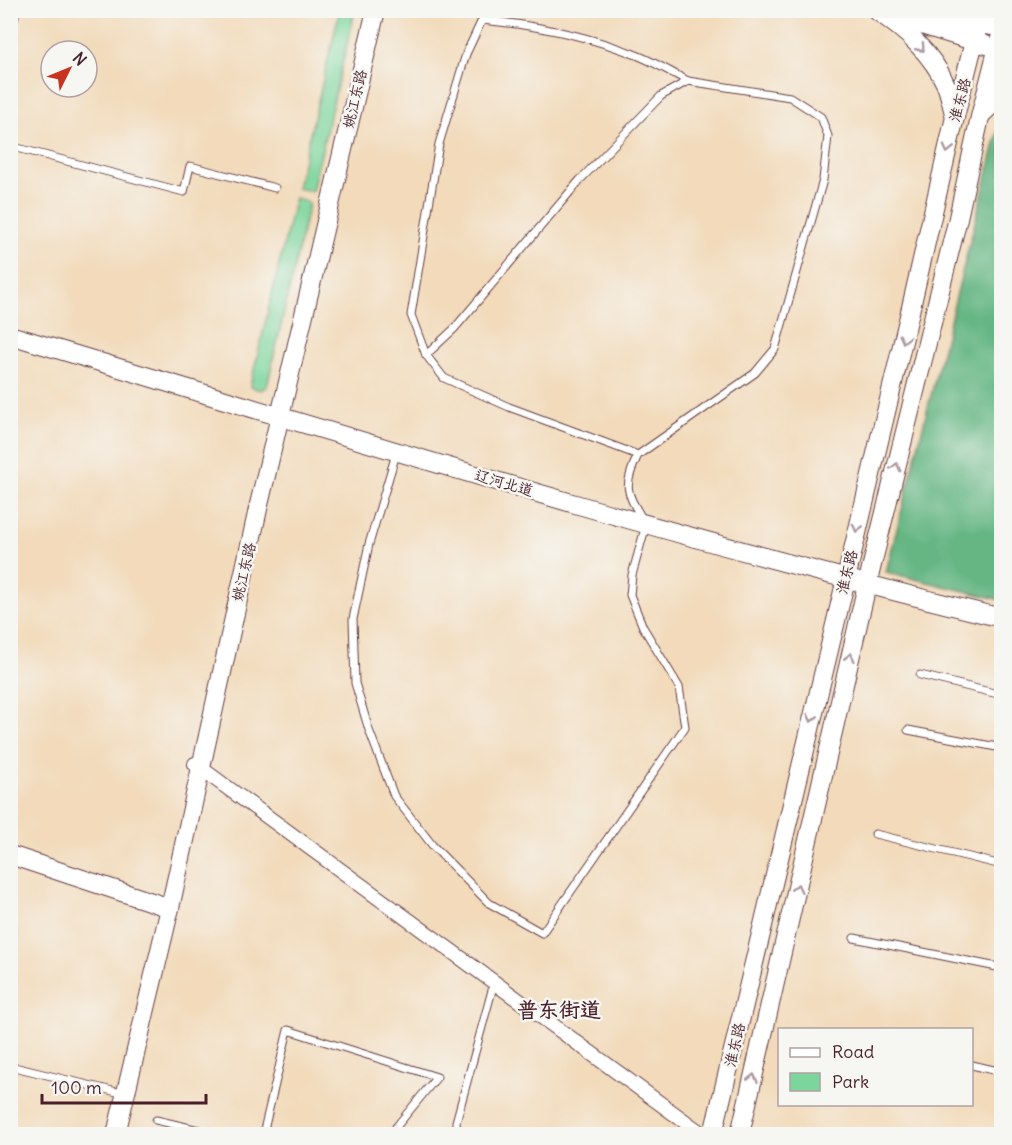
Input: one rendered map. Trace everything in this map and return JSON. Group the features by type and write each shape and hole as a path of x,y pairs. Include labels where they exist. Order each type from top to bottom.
{"street":[{"name":"姚江东路","path":"116,1134 197,765 258,509 367,10"},
{"name":"姚江东路","path":"277,415 376,10"},
{"path":"904,10 981,17 1000,39"},
{"path":"876,11 975,43 1000,39"},
{"path":"876,11 903,29 927,55 946,86 955,117"},
{"name":"淮东路","path":"713,1134 955,117 981,17"},
{"name":"淮东路","path":"740,1134 867,585 1000,39"},
{"path":"980,117 1002,95"},
{"name":"辽河北道","path":"10,335 646,525 867,585 1002,618"},
{"path":"197,765 702,1134"},
{"path":"10,855 165,907"},
{"name":"姚江东路","path":"107,1134 165,907"}],"lane":[{"path":"10,41 16,10"},
{"path":"397,452 369,544 353,619 355,683 369,730 394,796 433,846 489,903 542,933 685,727 679,687 643,627 630,595 632,575 646,525 628,495 630,472 638,455 755,373 775,349 823,180 828,136 821,117 790,97 688,81 639,56 572,35 514,23 482,20 466,54 437,155 411,315 426,355 444,378 509,407 638,455"},
{"path":"426,355 454,329 580,180 661,96 688,81"},
{"path":"10,147 184,192 190,166 275,188"},
{"path":"920,675 1002,696"},
{"path":"908,730 1002,748"},
{"path":"875,834 1002,865"},
{"path":"854,938 1002,968"},
{"path":"457,1134 456,1122 494,983"},
{"path":"263,1134 288,1030 437,1077 396,1127 393,1134"},
{"path":"973,1065 1002,1071"},
{"path":"10,1066 117,1092"},
{"path":"994,1134 1002,1109"},
{"path":"156,1120 216,1134"}],"green space":[{"path":"340,10 355,11 312,191 297,188"},
{"path":"1001,120 1001,600 886,572"},
{"path":"295,198 309,203 267,386 261,390 250,387"}],"district":[{"name":"普东街道","path":"559,1010"}]}
